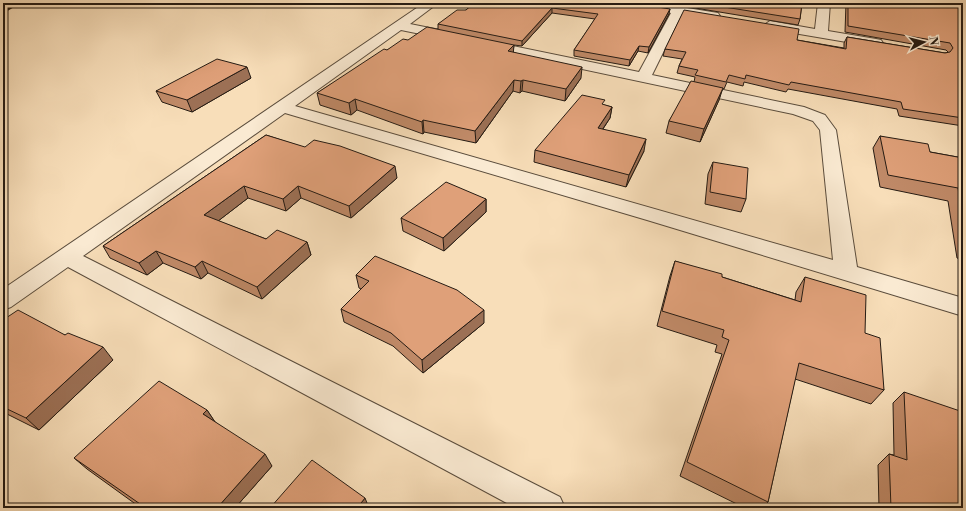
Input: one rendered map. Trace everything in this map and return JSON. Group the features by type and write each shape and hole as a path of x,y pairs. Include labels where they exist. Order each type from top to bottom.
{"street":[{"path":"3,301 432,3"},
{"path":"634,3 723,18"},
{"path":"821,34 824,3"},
{"path":"644,77 678,10"},
{"path":"761,24 888,45"},
{"path":"398,26 777,106 819,118 828,130 846,272"},
{"path":"281,107 963,307"},
{"path":"66,257 550,508"}],"building":[{"path":"474,3 634,3 670,9 649,47 639,46 630,60 574,50 598,14 552,8 522,41 438,24 457,10 466,10"},
{"path":"699,3 802,3 800,19"},
{"path":"848,3 934,3 963,7 963,118 903,109 901,102 791,82 789,85 746,75 745,79 729,75 726,82 695,75 698,70 679,66 686,52 665,49 684,10 799,29 797,40 846,49 847,37 945,53 950,52 953,48 950,43 848,26"},
{"path":"427,27 514,45 508,51 582,67 566,89 523,80 514,80 475,131 423,120 422,122 355,99 349,103 317,93 384,49 387,50 403,39 408,40"},
{"path":"217,59 247,67 187,100 156,91"},
{"path":"691,81 723,88 704,129 669,121"},
{"path":"582,95 605,100 602,104 612,107 598,128 646,139 629,175 535,150"},
{"path":"266,135 305,147 314,140 340,146 395,166 349,206 298,186 283,199 244,186 204,215 266,239 277,230 307,242 257,287 202,261 195,267 156,251 139,263 103,246"},
{"path":"880,136 928,144 930,152 963,158 963,218 958,188 888,175"},
{"path":"713,162 748,168 746,199 710,192"},
{"path":"446,182 486,199 443,238 401,218"},
{"path":"375,256 457,290 484,310 422,360 391,333 341,309 369,281 356,275"},
{"path":"675,261 722,274 722,277 801,302 805,277 866,295 865,333 880,338 884,390 799,363 768,502 687,462 729,340 722,337 724,330 662,311"},
{"path":"18,310 65,335 68,333 103,347 26,418 3,407 3,320"},
{"path":"159,381 207,410 203,414 265,454 217,508 141,508 143,506 74,458"},
{"path":"904,392 963,412 963,508 891,508 889,454 907,460"},
{"path":"312,460 365,498 357,508 270,508"}],"railway":[{"path":"3,12 18,3"}]}
